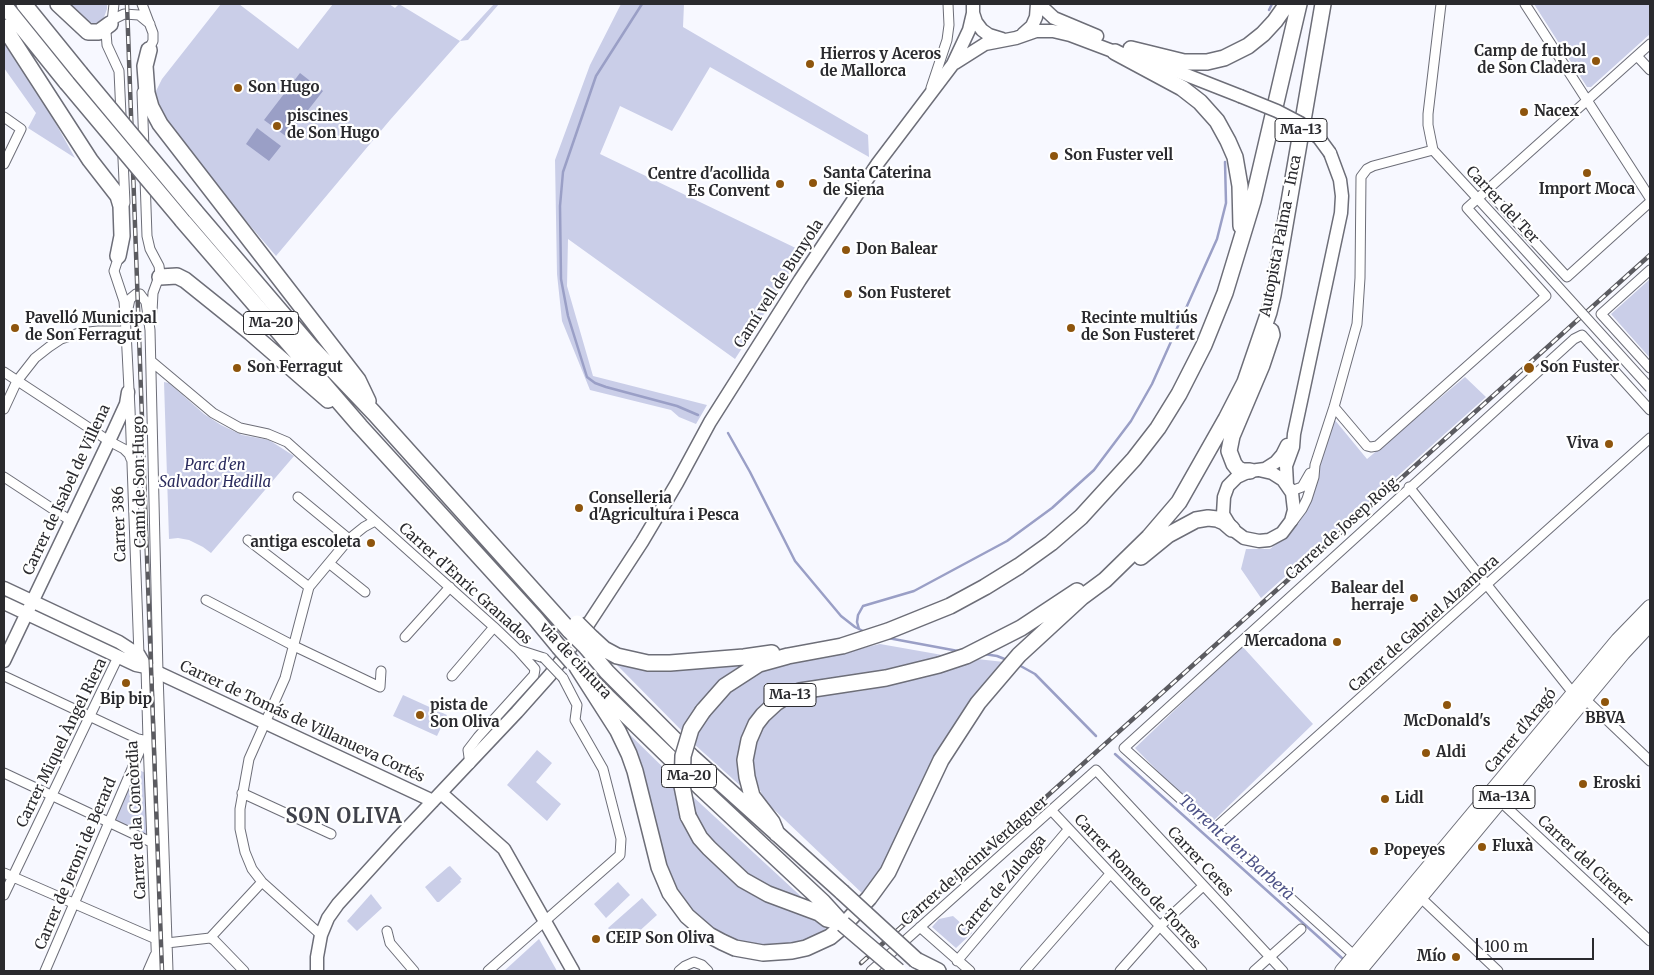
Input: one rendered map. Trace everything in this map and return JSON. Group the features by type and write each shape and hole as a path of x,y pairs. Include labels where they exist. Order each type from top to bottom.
{"highway":[{"name":"Ma-20","path":"4,4 182,220 360,426"},
{"name":"Ma-20","path":"24,4 195,211 312,348 374,413 539,597 589,643"},
{"path":"58,4 88,32 99,32 111,23"},
{"path":"1131,49 1184,62 1216,60 1239,52 1256,40 1275,22 1287,4"},
{"name":"Ma-13","path":"589,643 617,656 658,664 744,658 850,639 865,639 888,632 950,606 985,587 1051,543 1081,517 1110,488 1158,428 1179,394 1204,345 1225,293 1242,243 1299,4"},
{"name":"Autopista Palma - Inca","path":"1189,482 1226,419 1245,382 1269,312 1323,4"},
{"path":"4,27 90,160 118,196 121,206 122,236 118,256"},
{"path":"149,50 145,66 147,93 151,107 160,124 358,380 374,413"},
{"path":"1115,52 1182,88 1200,102 1216,121 1232,148 1237,166 1241,197 1242,243"},
{"path":"158,281 176,276 185,280 251,333 360,426"},
{"path":"1254,471 1238,469 1229,451 1232,436 1262,365 1272,335 1269,312"},
{"name":"via de cintura","path":"360,426 535,618 575,665 701,788 823,902 843,924"},
{"path":"575,665 618,731 629,754 659,867 670,893 678,905 698,926 735,948 764,953 792,951 821,942 842,927 870,898 895,859 929,785 955,737 978,703 1019,655 1082,597 1105,580 1149,537 1179,502 1189,482"},
{"name":"Ma-13","path":"777,834 772,822 752,796 746,770 749,740 756,724 767,711 782,699 800,691 872,681 952,661 991,645 1038,618 1102,572 1189,482"},
{"path":"1082,597 1102,589 1168,534 1196,520 1217,519 1232,529"},
{"path":"843,924 757,889 719,860 697,832 688,816 682,786 683,756 692,729 703,711 725,686 759,664 865,639"},
{"name":"via de cintura","path":"589,643 607,672 676,741 777,834"},
{"name":"Ma-20","path":"777,834 927,971"},
{"name":"Ma-20","path":"843,924 898,971"},
{"path":"916,960 938,971"}],"main road":[{"path":"1579,700 1584,680 1618,640 1649,608"},
{"name":"Carrer d'Aragó","path":"1359,971 1486,800 1650,624"},
{"name":"Carrer d'Aragó","path":"1342,971 1501,802 1579,700"},
{"path":"1486,800 1495,799 1501,802"}],"street":[{"path":"114,4 106,38 119,72 125,200 125,241 114,271 124,301 126,330"},
{"path":"118,4 122,11 143,17 150,24"},
{"path":"111,23 117,16 128,13 136,4"},
{"path":"142,4 154,37 143,62 141,72 147,236 150,248 159,266 158,281 153,293 150,330"},
{"path":"929,95 947,40 949,25 948,4"},
{"path":"971,8 976,22 982,30 998,38 1012,38 1025,33 1032,26 1038,4"},
{"path":"1038,4 1054,18 1131,49 1160,65"},
{"path":"1525,4 1650,198"},
{"path":"1254,471 1276,475 1294,490 1302,487 1315,465 1334,407 1358,318 1360,177 1367,169 1373,166 1433,150 1428,125 1428,114 1443,5"},
{"name":"Camí vell de Bunyola","path":"317,971 317,957 321,935 328,918 338,904 470,764 550,674 591,621 642,542 710,422 800,280 878,163 953,64 969,30 971,8"},
{"path":"953,64 985,44 1036,32 1062,32 1115,52 1160,65 1277,111 1300,123 1319,138 1330,153 1340,180 1342,191 1341,213 1294,434 1293,447 1286,469 1288,486 1294,504 1293,515 1289,525"},
{"path":"1334,407 1367,446 1377,446 1546,296 1466,208 1650,44"},
{"path":"1637,56 1650,70"},
{"path":"4,117 21,129 4,164"},
{"name":"Carrer del Ter","path":"1433,150 1650,388"},
{"name":"Carrer del Ter","path":"1487,190 1567,277 1650,202"},
{"path":"1650,270 1601,314 1650,368"},
{"path":"116,281 122,289 138,294"},
{"path":"126,330 128,305 132,296 148,292 158,281"},
{"name":"Camí de Son Hugo","path":"138,294 146,302 150,330 152,670"},
{"path":"4,409 17,381 35,358 61,339 88,332 126,330"},
{"name":"Carrer 386","path":"126,330 130,408 135,650"},
{"name":"Carrer de Josep Roig","path":"1215,828 1124,748 1574,339 1582,335 1650,410"},
{"name":"Carrer d'Enric Granados","path":"151,361 213,413 240,428 268,434 287,442 297,450 494,627 535,669 534,675 468,750 470,764"},
{"path":"4,372 108,441 126,450 131,462"},
{"name":"Carrer de Isabel de Villena","path":"4,660 126,404 128,392"},
{"path":"1294,434 1278,460 1268,468 1237,477 1228,486 1224,496 1224,514 1232,529 1239,536 1248,540 1264,541 1278,536 1299,514 1305,504 1314,476 1315,465"},
{"name":"Carrer de Gabriel Alzamora","path":"1215,828 1650,438"},
{"path":"4,477 70,521"},
{"path":"1409,487 1579,700 1650,761"},
{"path":"298,496 349,539"},
{"path":"321,935 262,882 252,869 245,852 240,828 242,793 249,759 285,678 309,587 349,539 375,521"},
{"path":"248,540 309,587"},
{"path":"330,564 365,592"},
{"path":"405,637 450,587"},
{"path":"4,588 135,650 152,670"},
{"path":"206,600 294,646 380,687 381,671"},
{"name":"Carrer de Tomás de Villanueva Cortés","path":"4,604 266,723 437,797 504,849 573,971"},
{"path":"452,676 494,627"},
{"path":"113,654 135,650"},
{"path":"488,971 620,855 620,840 603,769 575,720 577,705 563,678 544,658 518,650"},
{"name":"Carrer Miquel Àngel Riera","path":"4,896 89,717 113,654"},
{"name":"Carrer de la Concòrdia","path":"152,670 148,741 157,971"},
{"name":"Carrer de la Concòrdia","path":"152,670 168,971"},
{"path":"4,676 89,717 138,739 148,741"},
{"name":"Carrer de Jeroni de Berard","path":"45,971 141,748 148,741"},
{"name":"Carrer de Jacint Verdaguer","path":"871,971 1096,770"},
{"name":"Carrer Ceres","path":"1096,770 1283,971"},
{"path":"4,773 153,843"},
{"path":"242,793 331,834"},
{"name":"Carrer del Cirerer","path":"1501,802 1650,941"},
{"name":"Carrer Romero de Torres","path":"1052,811 1202,971"},
{"path":"1215,828 1356,957"},
{"name":"Carrer de Zuloaga","path":"958,961 1068,830"},
{"path":"4,872 156,939"},
{"path":"1025,971 1110,874"},
{"path":"210,938 262,882"},
{"path":"1120,971 1159,927 1203,886"},
{"path":"1418,891 1498,971"},
{"path":"920,927 970,971"},
{"path":"1254,971 1300,929"},
{"path":"386,931 390,943 414,971"},
{"path":"167,943 210,938 244,971"},
{"path":"148,971 156,953"},
{"path":"679,971 694,962 702,965 708,971"}],"green space":[{"path":"67,4 107,4 107,9 103,20 94,24 82,18"},
{"name":"piscines de Son Hugo","path":"221,4 239,4 298,49 333,4 389,4 395,8 399,4 460,41 390,120 276,256 171,133 155,93 162,79"},
{"path":"494,4 499,4 468,40 460,41"},
{"path":"621,4 684,4 683,27 868,135 869,157 710,67 672,131 620,106 600,154 804,252 735,359 568,239 567,286 593,376 707,405 696,424 679,417 671,410 590,390 562,321 557,274 555,160 590,65"},
{"name":"Camp de futbol de Son Cladera","path":"1534,4 1650,4 1650,34 1591,87 1587,87"},
{"path":"4,41 35,86 75,158 28,128 36,113 4,68"},
{"path":"1650,279 1650,358 1611,314"},
{"path":"1465,377 1486,397 1261,598 1241,569 1246,549 1270,549 1285,537 1308,506 1334,419 1367,459"},
{"name":"Parc d'en Salvador Hedilla","path":"164,382 169,383 204,414 221,425 242,435 269,440 294,456 211,553 189,540 169,539"},
{"path":"880,644 948,656 764,705 744,789 694,744 702,724 727,693 761,671 793,662"},
{"path":"1242,646 1313,724 1210,824 1135,748"},
{"path":"977,659 1004,662 880,875 864,895 765,801 754,777 753,764 756,742 760,732 776,712 795,700 885,686 952,669"},
{"path":"615,663 743,664 729,673 709,692 695,710 684,733"},
{"name":"pista de Son Oliva","path":"403,695 447,715 437,736 393,716"},
{"path":"625,730 675,779 675,793 685,827 698,847 710,859 733,880 816,918 828,931 796,945 754,946 722,936 697,918 679,896 665,859 662,859"},
{"path":"537,750 552,763 536,782 561,804 547,821 507,785"},
{"path":"136,769 146,773 148,836 115,821"},
{"path":"689,793 806,901 778,895 727,860 698,823"},
{"path":"450,866 462,879 460,880 461,882 437,902 425,887"},
{"path":"618,882 630,895 606,918 594,904"},
{"path":"371,894 382,908 357,931 347,921"},
{"path":"642,898 657,915 623,946 608,928"},
{"path":"953,916 972,933 956,948 932,927 939,919"},
{"path":"539,939 557,971 504,971"}],"shaded area":[{"path":"300,73 323,91 287,137 264,120"},
{"path":"257,128 281,146 269,161 246,144"}],"waterway":[{"name":"Torrent d'en Barberà","path":"642,4 596,76 563,172 560,206 561,279 568,316 587,377 595,383 606,387 677,406 698,415"},
{"path":"1269,10 1272,4"},
{"path":"859,629 858,615 863,606 914,591 1007,541 1052,508 1094,470 1131,421 1152,384 1217,239 1226,203 1225,162"},
{"name":"Torrent d'en Barberà","path":"728,433 795,561 841,616 865,632"},
{"name":"Torrent d'en Barberà","path":"888,638 958,651"},
{"name":"Torrent d'en Barberà","path":"984,654 1007,660"},
{"name":"Torrent d'en Barberà","path":"1017,664 1035,674 1096,736"},
{"name":"Torrent d'en Barberà","path":"1115,754 1343,959"}],"railway":[{"path":"127,4 162,971"},
{"path":"861,963 1650,255"}],"place":[{"name":"Camp de futbol de Son Cladera","path":"1596,61"},
{"name":"Hierros y Aceros de Mallorca","path":"810,64"},
{"name":"Son Hugo","path":"238,88"},
{"name":"Nacex","path":"1524,112"},
{"name":"piscines de Son Hugo","path":"277,126"},
{"name":"Son Fuster vell","path":"1054,156"},
{"name":"Import Moca","path":"1587,173"},
{"name":"Santa Caterina de Siena","path":"813,183"},
{"name":"Centre d'acollida Es Convent","path":"780,184"},
{"name":"Don Balear","path":"846,250"},
{"name":"Son Fusteret","path":"848,294"},
{"name":"Pavelló Municipal de Son Ferragut","path":"15,328"},
{"name":"Recinte multiús de Son Fusteret","path":"1071,328"},
{"name":"Son Ferragut","path":"237,368"},
{"name":"Son Fuster","path":"1529,368"},
{"name":"Viva","path":"1609,444"},
{"name":"Conselleria d'Agricultura i Pesca","path":"579,508"},
{"name":"antiga escoleta","path":"371,543"},
{"name":"Balear del herraje","path":"1414,598"},
{"name":"Mercadona","path":"1337,642"},
{"name":"Bip bip","path":"126,683"},
{"name":"BBVA","path":"1605,702"},
{"name":"McDonald's","path":"1447,705"},
{"name":"pista de Son Oliva","path":"420,715"},
{"name":"Aldi","path":"1426,753"},
{"name":"Eroski","path":"1583,784"},
{"name":"Lidl","path":"1385,799"},
{"name":"Fluxà","path":"1482,847"},
{"name":"Popeyes","path":"1374,851"},
{"name":"CEIP Son Oliva","path":"596,939"},
{"name":"Mío","path":"1456,957"}],"district":[{"name":"SON OLIVA","path":"344,817"}]}
